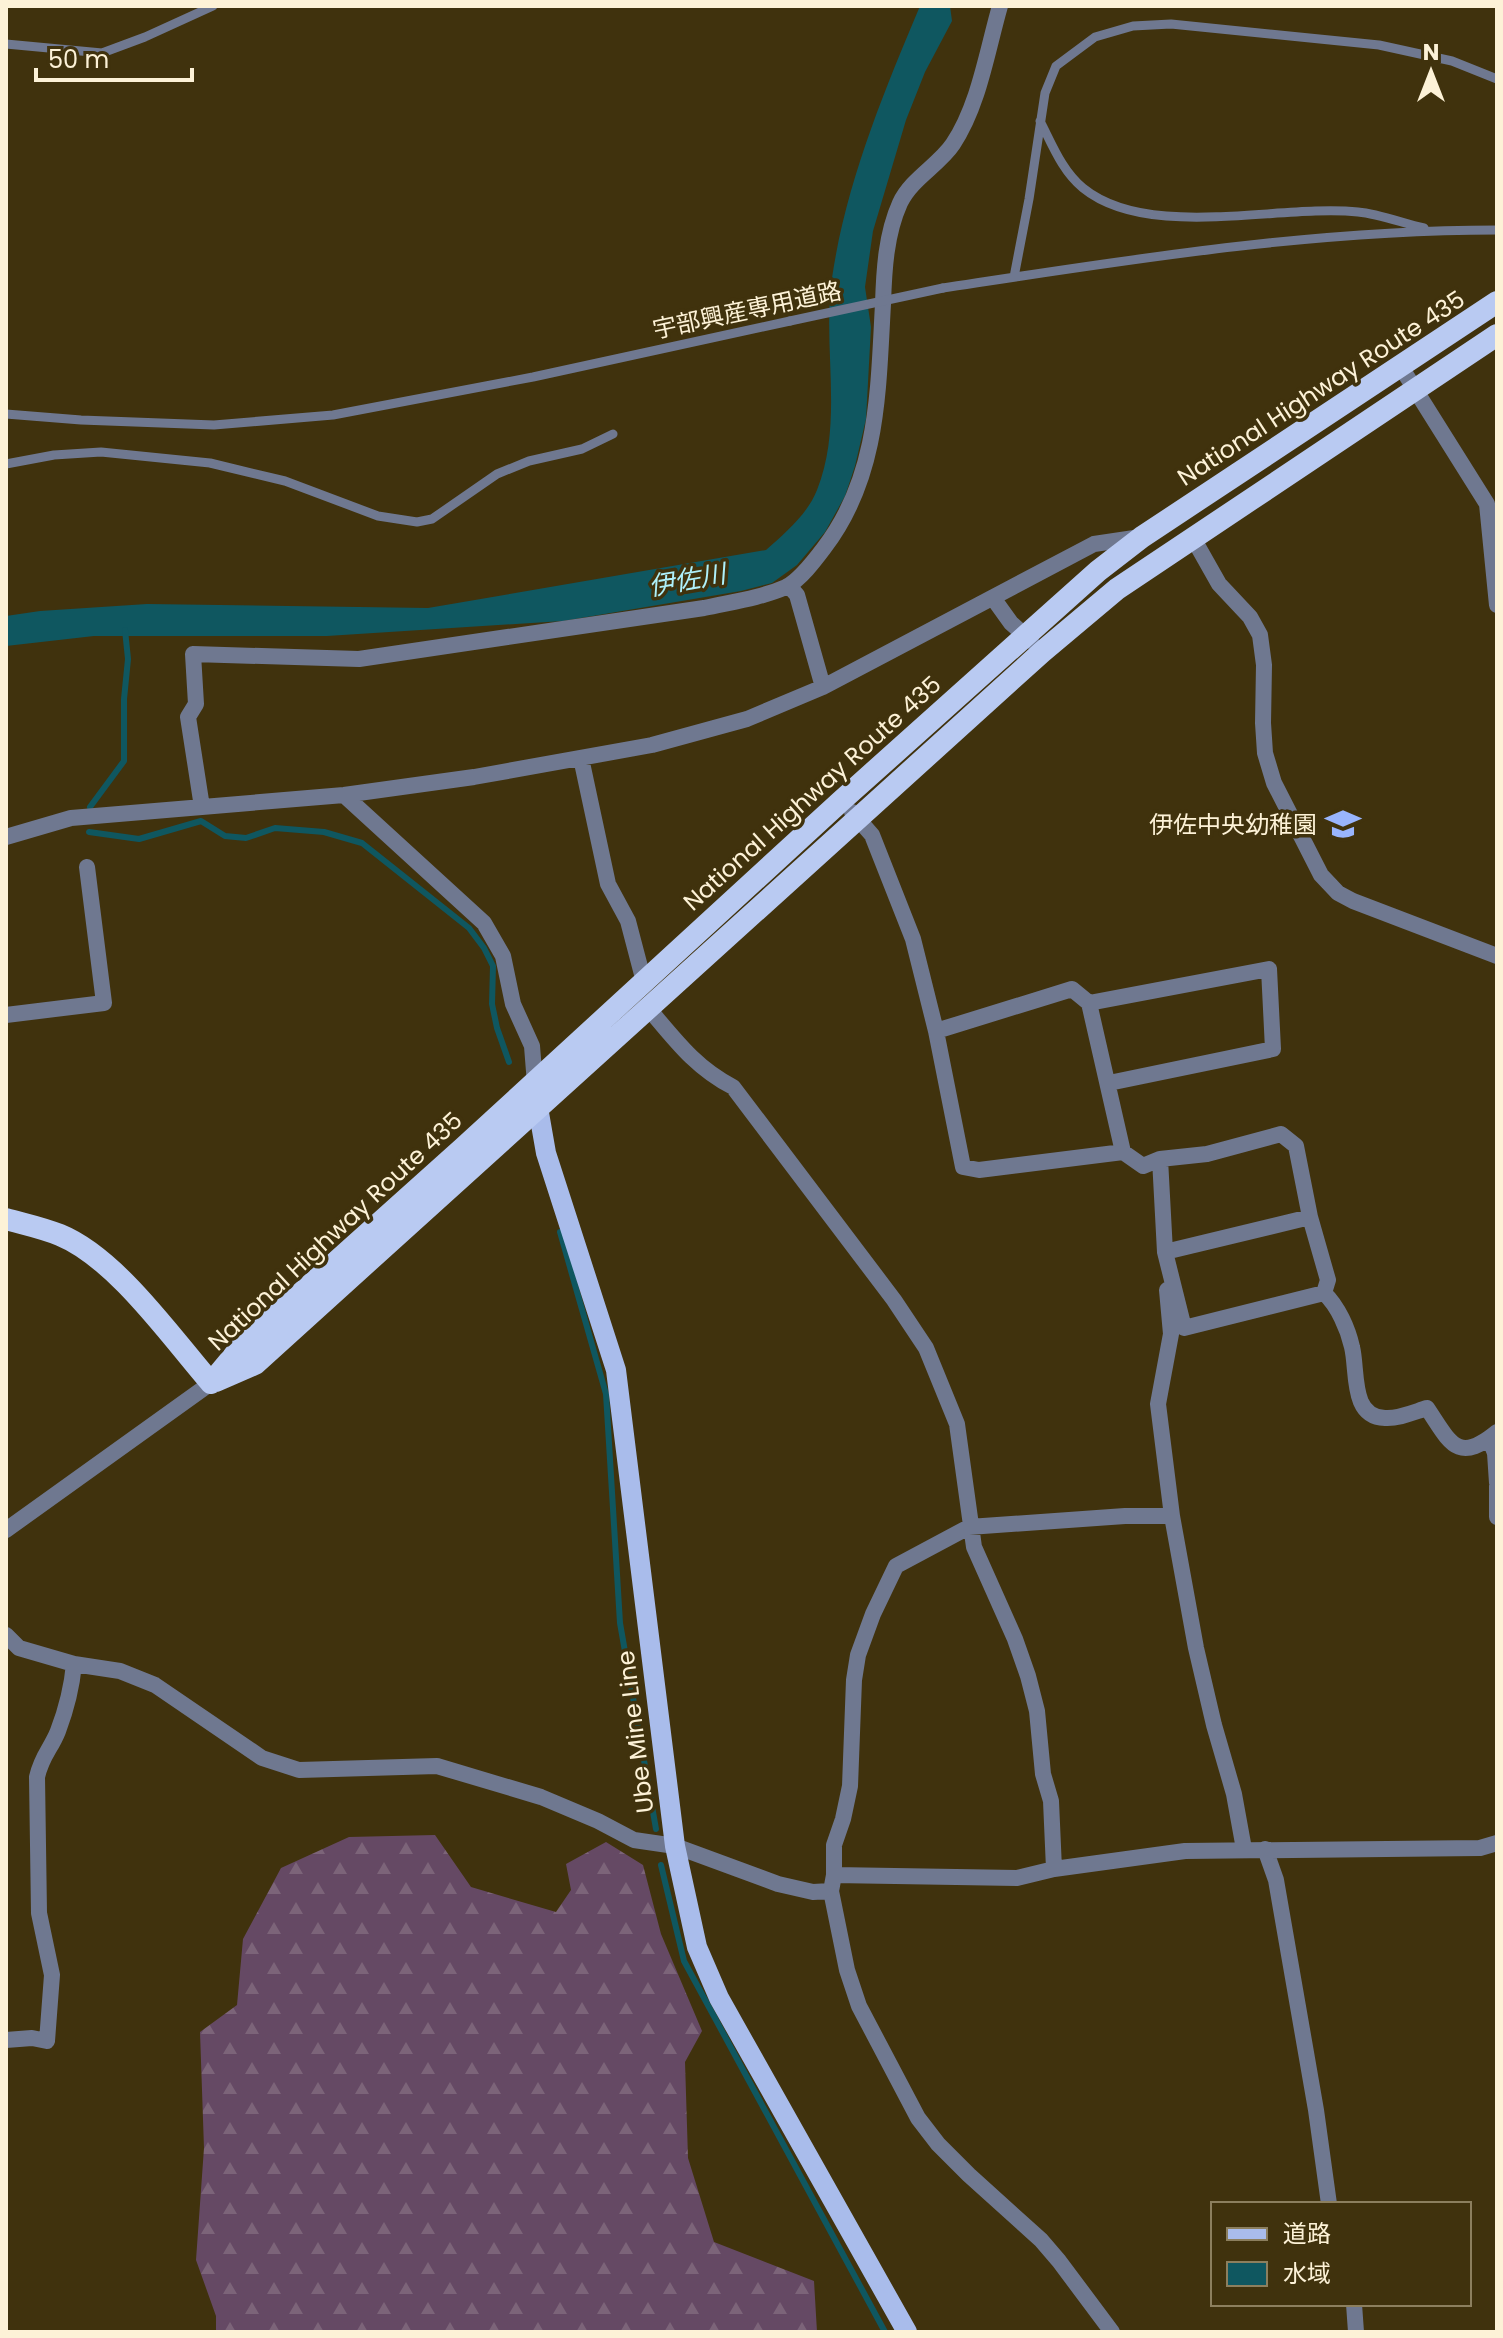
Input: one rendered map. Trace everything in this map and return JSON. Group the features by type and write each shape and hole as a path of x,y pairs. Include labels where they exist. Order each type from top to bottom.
{"highway":[{"name":"National Highway Route 435","path":"211,1383 241,1347 1098,571 1142,537 1497,302"},
{"name":"National Highway Route 435","path":"211,1383 255,1364 1042,652 1117,589 1497,335"},
{"name":"National Highway Route 435","path":"6,1219 61,1235 93,1255 127,1286 211,1383"}],"main road":[{"name":"Ube Mine Line","path":"535,1084 546,1153 616,1370 675,1846 697,1947 719,1998 907,2332"}],"street":[{"path":"202,807 188,717 196,704 193,654 359,659 704,608 754,598 789,586 816,559 841,526 859,487 871,449 878,399 885,267 889,240 901,201 955,142 972,104 1000,6"},
{"path":"1401,367 1487,504 1497,605"},
{"path":"6,837 71,818 344,795 474,777 652,745 747,719 823,687 1094,544 1142,537"},
{"path":"1193,538 1219,584 1250,617 1260,635 1264,665 1265,753 1274,783 1321,875 1338,893 1353,901 1497,956"},
{"path":"789,586 797,595 823,687"},
{"path":"993,598 1011,623 1042,652"},
{"path":"581,758 608,884 628,921 644,982"},
{"path":"344,795 484,923 503,956 513,1004 532,1046 535,1084"},
{"path":"841,801 872,835 913,939 936,1031 963,1167 979,1170 1123,1152 1143,1166 1160,1159 1207,1154 1281,1134 1296,1146 1310,1217 1328,1280 1324,1293"},
{"path":"6,1015 104,1003 87,867"},
{"path":"1089,1003 1269,969 1273,1049 1109,1083"},
{"path":"936,1031 1072,989 1089,1003 1123,1152"},
{"path":"649,1009 707,1074 733,1087 894,1300 926,1348 957,1424 974,1547 1015,1639 1037,1711 1043,1774 1051,1801 1054,1869"},
{"path":"1160,1159 1165,1252 1184,1328 1324,1293"},
{"path":"1165,1252 1310,1217"},
{"path":"1172,1280 1166,1292 1171,1334 1158,1404 1172,1516 1196,1648 1234,1794 1244,1849"},
{"path":"1324,1293 1332,1301 1351,1342 1358,1396 1364,1410 1387,1419 1427,1408 1449,1441 1461,1449 1476,1448 1493,1435"},
{"path":"6,1530 211,1383"},
{"path":"1493,1435 1497,1517"},
{"path":"1112,2332 1041,2240 969,2175 938,2144 918,2118 859,2006 847,1970 833,1883 834,1845 850,1786 854,1680 858,1655 896,1566 969,1527 1125,1516 1172,1516"},
{"path":"6,1635 19,1648 74,1664 120,1671 155,1685 262,1758 299,1770 437,1766 541,1797 634,1840 675,1846 778,1884 813,1892 833,1883 1017,1878 1054,1869 1185,1851 1480,1848 1497,1843"},
{"path":"6,2040 32,2038 47,2041 52,1975 39,1913 37,1777 41,1759 57,1734 74,1664"},
{"path":"1265,1849 1276,1880 1329,2202"},
{"path":"1354,2306 1356,2332"}],"lane":[{"path":"6,44 102,53 213,6"},
{"path":"1014,277 1045,93 1056,66 1095,37 1133,26 1171,24 1379,45 1452,61 1497,79"},
{"path":"1040,121 1061,163 1081,187 1101,200 1134,212 1169,216 1358,212 1436,230"},
{"name":"宇部興産専用道路","path":"6,414 214,425 333,415 533,377 943,288 1269,243 1436,230 1497,230"},
{"path":"6,464 54,455 101,452 210,463 285,481 378,516 417,522 432,519 497,474 529,461 582,449 613,434"}],"green space":[{"path":"435,1835 471,1887 556,1912 571,1890 566,1864 606,1842 643,1865 661,1934 702,2031 685,2062 688,2158 714,2242 814,2281 817,2332 216,2332 216,2316 196,2260 204,2148 200,2032 237,2005 243,1939 281,1868 349,1837"}],"water":[{"name":"伊佐川","path":"920,6 950,6 952,21 925,72 906,120 873,231 865,287 871,327 866,419 855,466 845,496 825,532 797,565 772,583 563,621 327,636 94,636 6,646 6,616 40,611 147,604 428,608 766,550 807,508 817,490 825,464 831,412 830,304 838,243 867,139"}],"waterway":[{"path":"90,807 124,761 124,699 128,659 125,630"},
{"path":"89,832 139,839 201,821 225,836 246,838 275,828 324,832 362,843 469,928 484,948 493,966 492,1004 509,1062"},
{"path":"560,1232 606,1394 620,1623 656,1829"},
{"path":"661,1865 684,1961 885,2332"}],"place":[{"name":"伊佐中央幼稚園","path":"1343,824"}]}
